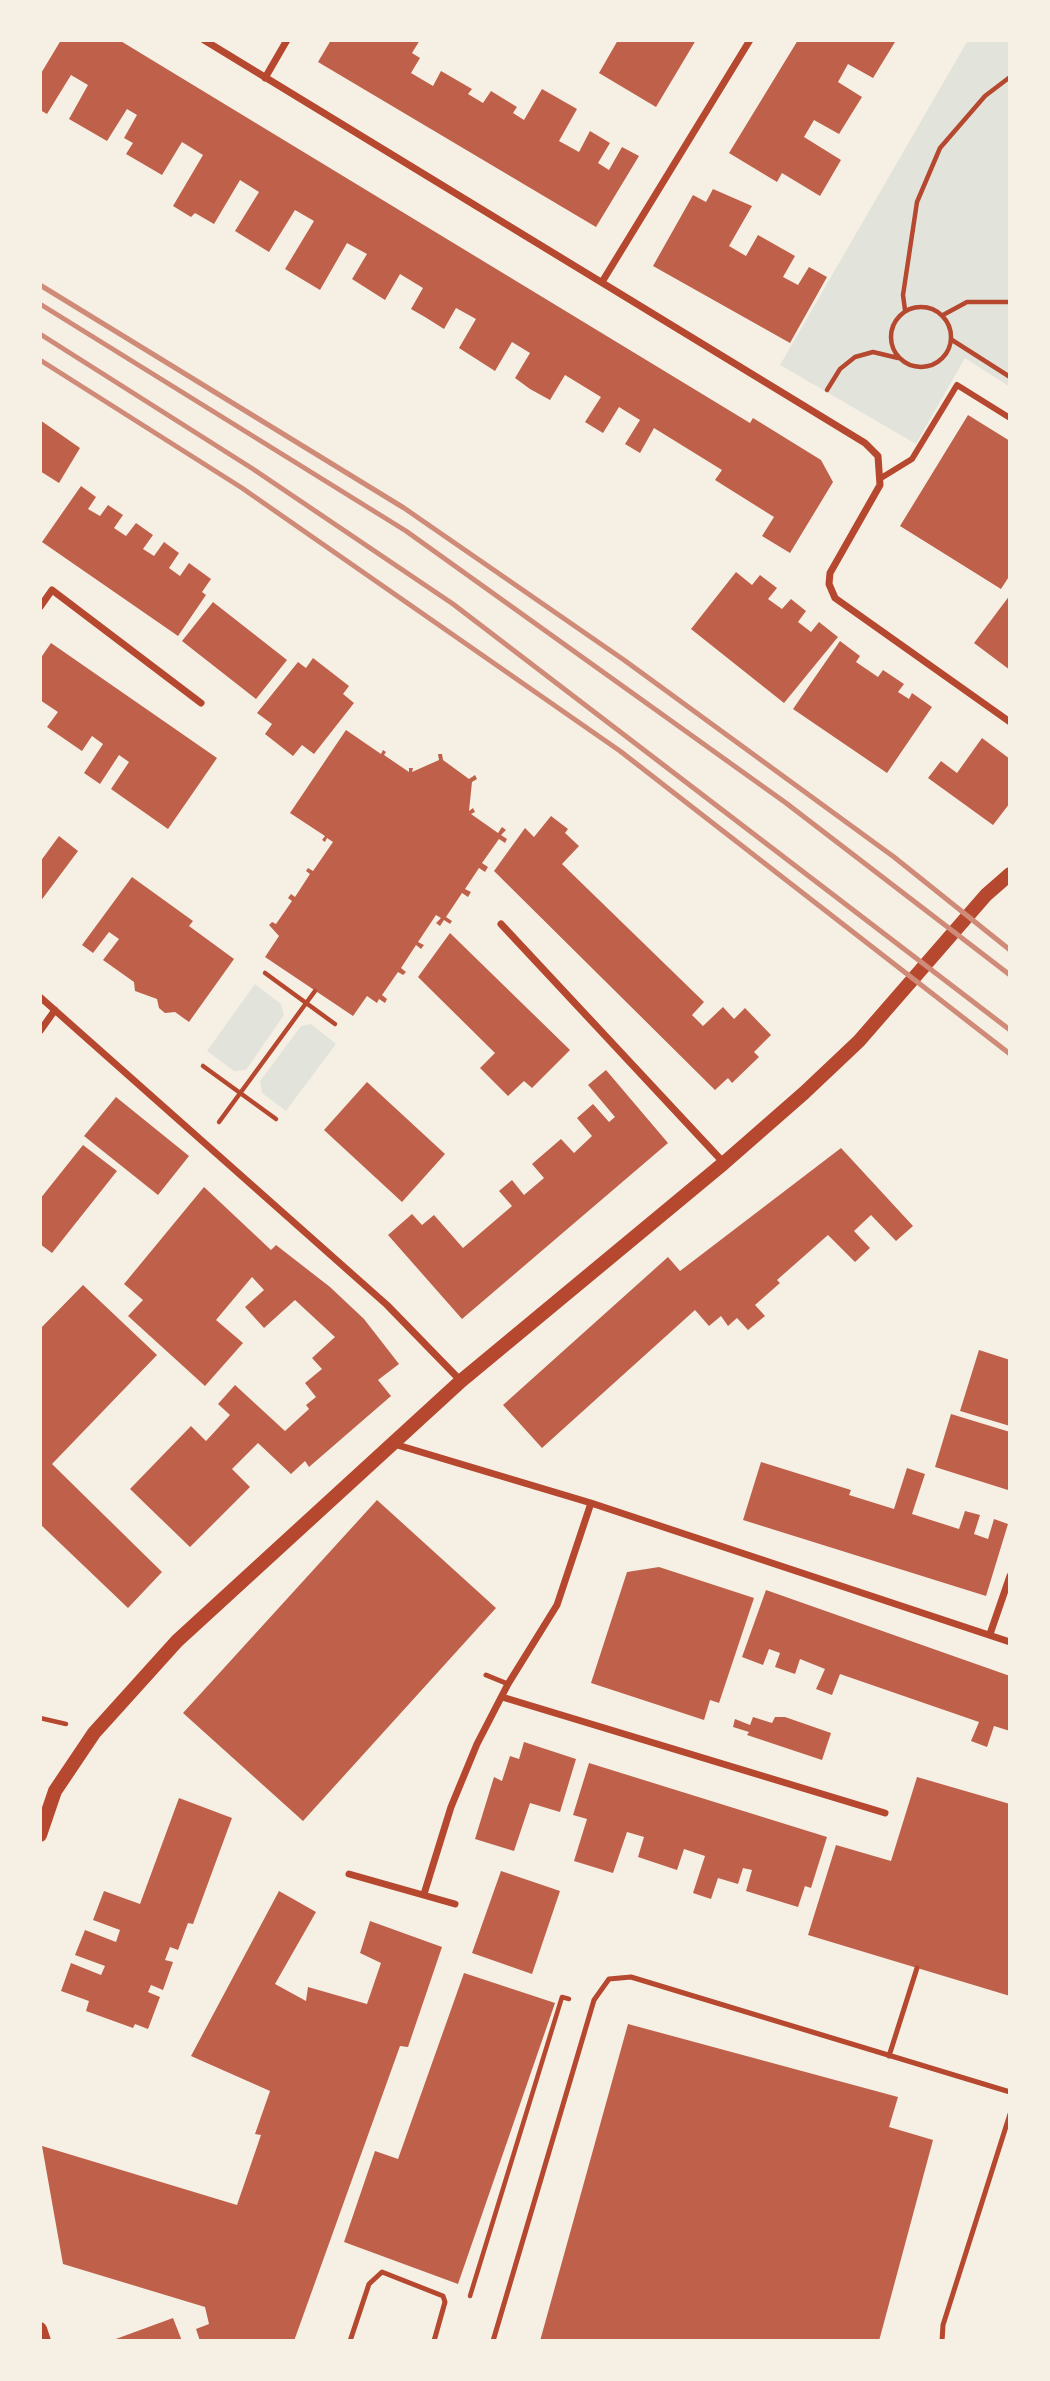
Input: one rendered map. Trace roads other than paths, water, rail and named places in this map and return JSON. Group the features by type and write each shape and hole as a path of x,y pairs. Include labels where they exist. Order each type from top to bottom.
{"main road":[{"path":"40,1835 55,1791 94,1733 177,1641 461,1381 724,1163 859,1041 986,895 1010,874"},
{"path":"40,2329 44,2341"}],"street":[{"path":"204,40 810,407 872,450 878,456 881,478 874,500 830,573 829,584 835,598 844,607 1010,722"},
{"path":"265,78 287,40"},
{"path":"602,282 750,40"},
{"path":"881,478 912,459 957,385 1010,418"},
{"path":"40,607 52,590 201,704"},
{"path":"501,924 724,1163"},
{"path":"40,996 387,1305 461,1381"},
{"path":"40,1031 55,1010"},
{"path":"392,1444 591,1503 1010,1642"},
{"path":"424,1894 451,1807 477,1744 508,1684 557,1605 591,1503"},
{"path":"990,1634 1010,1576"},
{"path":"502,1697 885,1813"},
{"path":"349,1874 455,1904"}],"lane":[{"path":"486,1675 508,1684"},
{"path":"889,2056 917,1968"},
{"path":"493,2341 593,2006 600,1989 609,1979 631,1977 1010,2092"},
{"path":"942,2341 943,2325 1010,2114"},
{"path":"349,2341 369,2284 382,2272 443,2296 445,2302 434,2341"}],"railway":[{"path":"40,285 404,508 624,660 894,857 1010,950"},
{"path":"40,304 406,531 786,803 1010,975"},
{"path":"40,334 253,469 453,604 1010,1030"},
{"path":"40,360 242,488 620,751 1010,1054"}]}
